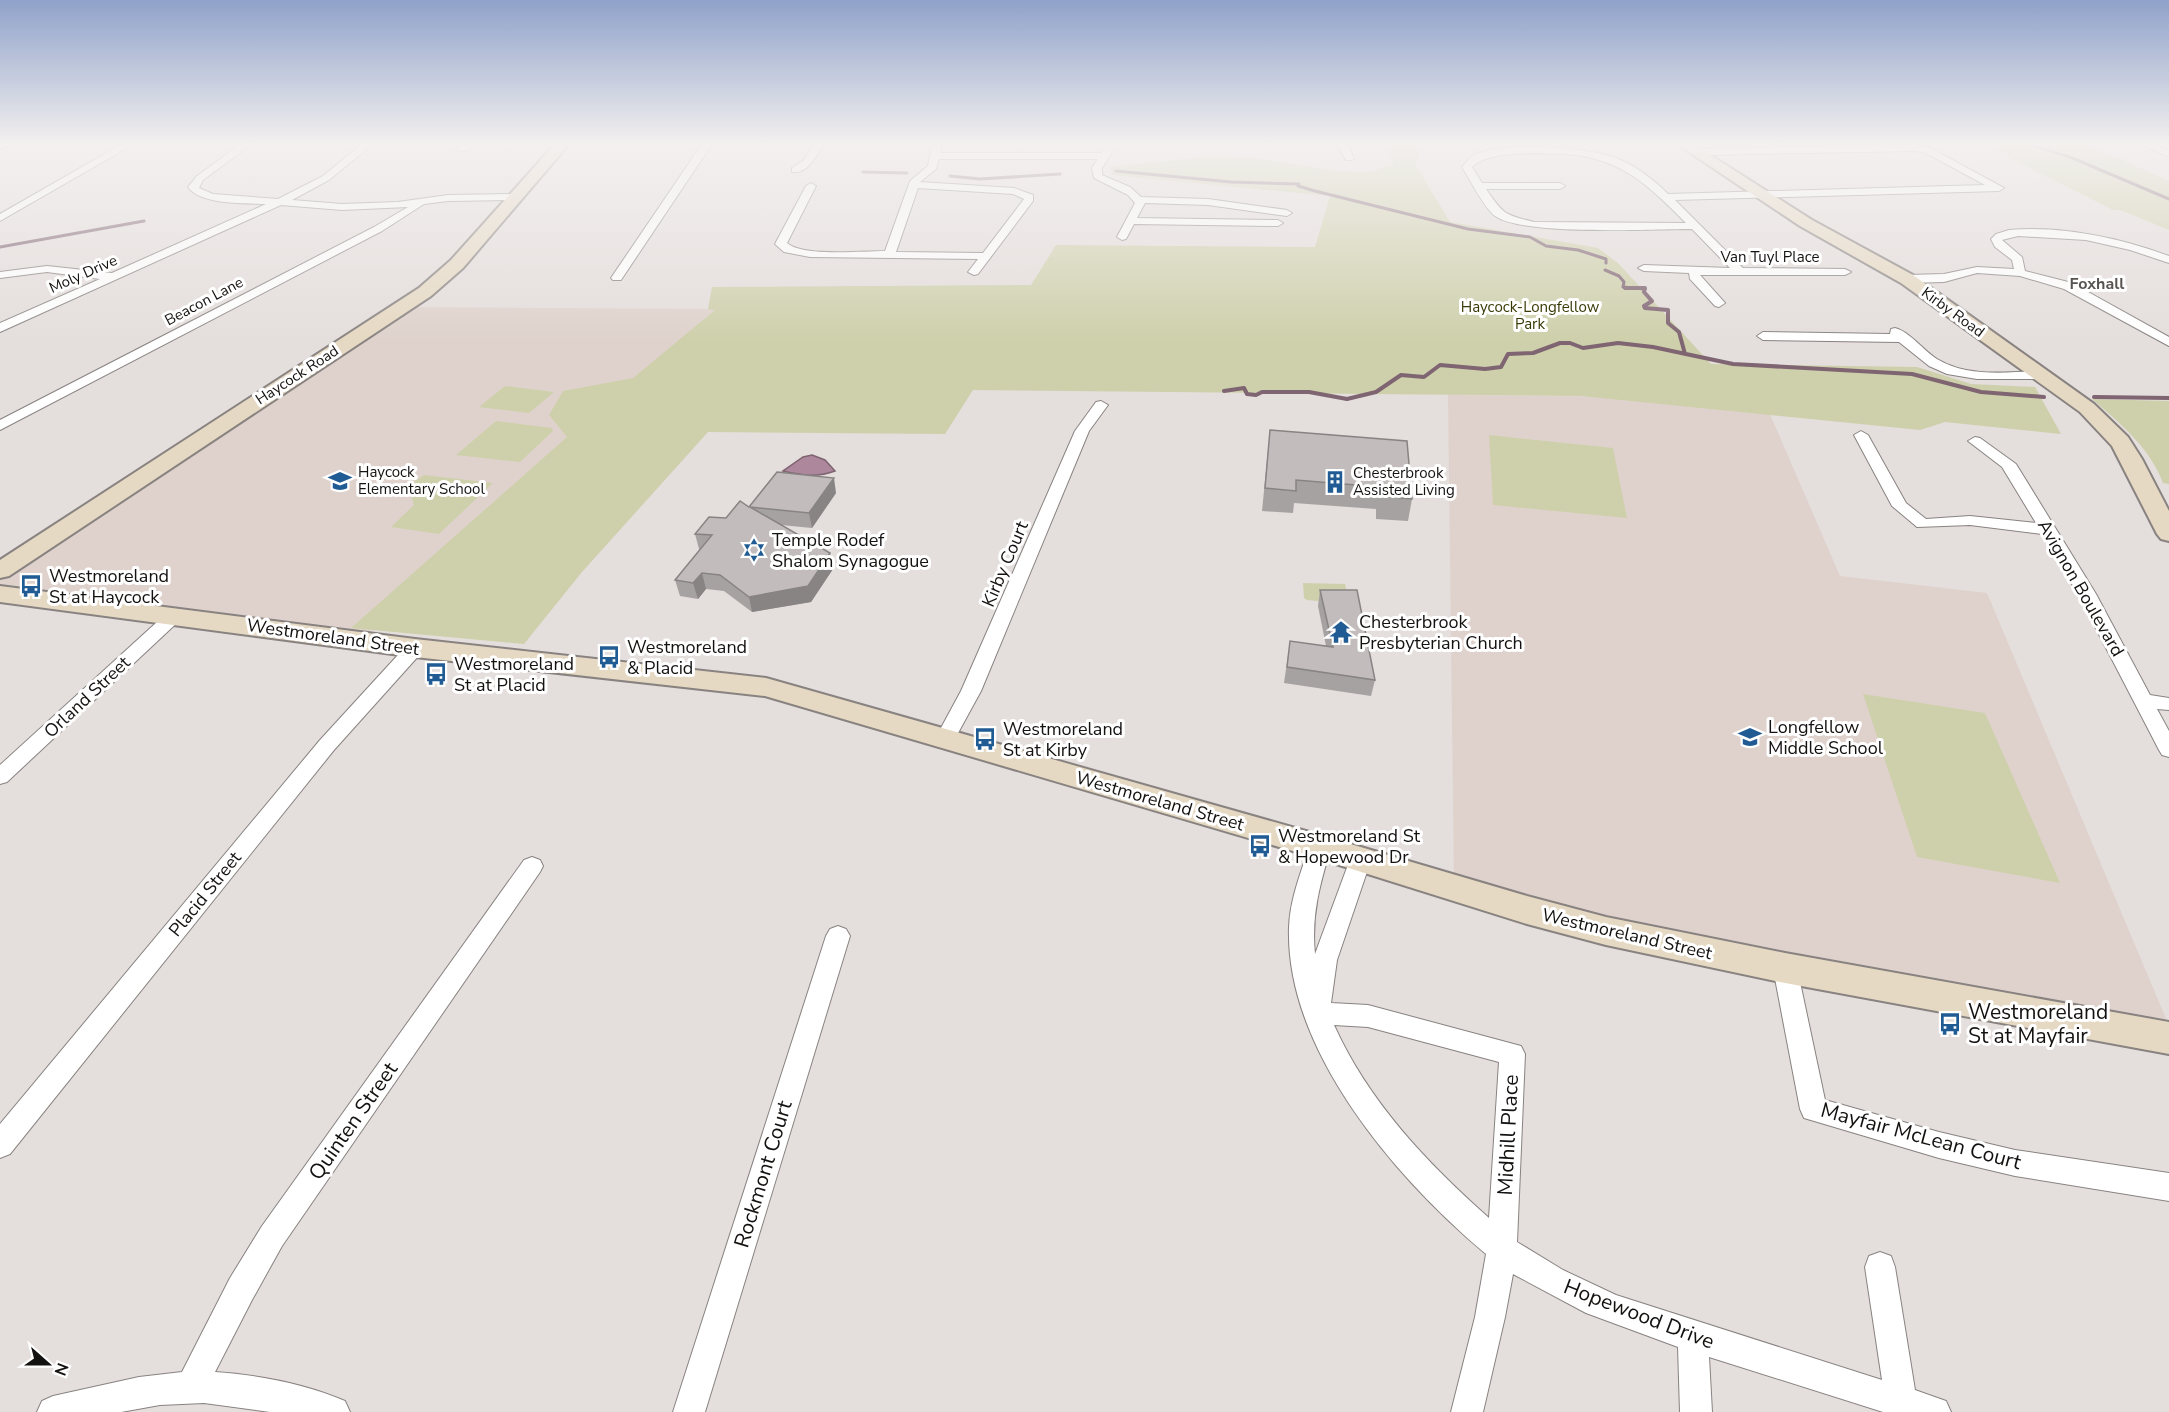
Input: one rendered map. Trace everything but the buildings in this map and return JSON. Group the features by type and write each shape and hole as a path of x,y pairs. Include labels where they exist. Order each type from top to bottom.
{"main road":[{"name":"Haycock Road","path":"0,571 425,292 457,264 505,210"},
{"name":"Kirby Road","path":"1786,210 1907,279 2087,408 2120,442 2132,459 2169,534"},
{"name":"Westmoreland Street","path":"0,594 415,648 766,687 1320,847 1516,907 1588,926 1785,968 2169,1038"}],"street":[{"path":"0,218 14,210"},
{"name":"Moly Drive","path":"0,328 261,210"},
{"name":"Beacon Lane","path":"0,426 388,223 409,210"},
{"path":"617,278 663,210"},
{"path":"799,210 780,244 804,254 986,256"},
{"path":"890,254 905,210"},
{"path":"974,272 1021,210"},
{"path":"1122,237 1137,210"},
{"path":"1265,210 1287,213"},
{"path":"1495,210 1509,219 1526,224 1695,226"},
{"path":"1679,210 1741,272"},
{"path":"1131,221 1278,223"},
{"path":"2020,273 2018,259 1997,242 1998,236 2014,233 2090,236 2126,243 2169,260"},
{"name":"Van Tuyl Place","path":"1644,268 1741,272 1845,272"},
{"path":"0,275 47,269 114,277"},
{"path":"1907,279 1953,277 1977,270 2020,273 2068,286 2169,342"},
{"name":"Van Tuyl Place","path":"1695,271 1694,278 1719,303"},
{"path":"1785,272 1797,283 1836,283 1823,272"},
{"path":"1763,336 1899,335 1939,365 1960,373 1984,376 2043,375"},
{"name":"Kirby Court","path":"945,739 971,691 1082,431 1101,405"},
{"path":"1861,435 1900,506 1923,524 1959,520 2049,530"},
{"name":"Avignon Boulevard","path":"1975,441 2008,464 2092,603 2169,750"},
{"name":"Orland Street","path":"0,777 174,616"},
{"name":"Placid Street","path":"0,1145 327,745 415,648"},
{"path":"2143,700 2169,704"},
{"name":"Hopewood Drive","path":"1320,847 1303,907 1301,931 1306,976 1318,1013 1345,1072 1383,1129 1433,1185 1502,1249 1539,1274 1625,1313 1902,1407 1935,1412"},
{"path":"1318,1013 1325,960 1360,860"},
{"name":"Quinten Street","path":"191,1387 241,1289 273,1236 532,866"},
{"name":"Rockmont Court","path":"689,1412 838,936"},
{"name":"Mayfair McLean Court","path":"1785,968 1813,1109 1998,1159 2169,1187"},
{"name":"Midhill Place","path":"1318,1013 1368,1016 1512,1054 1502,1249 1490,1317 1467,1412"},
{"path":"1880,1267 1902,1407"},
{"path":"1693,1337 1696,1412"},
{"path":"53,1412 132,1394 191,1387 240,1390 334,1412"}],"shaded area":[{"name":"Haycock Elementary School","path":"410,307 717,309 368,633 0,586 0,579"},
{"name":"Longfellow Middle School","path":"1448,395 1763,398 1840,576 1987,593 2167,1021 1608,925 1454,880"},
{"path":"812,455 825,460 835,471 802,475 783,471 803,457"}],"green space":[{"name":"Haycock-Longfellow Park","path":"1326,210 1443,210 1450,222 1598,248 1618,263 1711,364 1917,367 1971,384 2035,387 2061,434 1945,422 1920,430 1581,396 973,390 945,434 708,432 582,572 524,644 351,628 567,437 549,415 563,391 633,378 715,310 708,309 712,287 1031,285 1056,245 1315,247"},
{"path":"2113,210 2169,210 2169,230 2120,210"},
{"path":"505,386 554,392 529,413 479,407"},
{"path":"2092,399 2169,401 2169,484 2163,483 2150,458 2133,437"},
{"path":"496,421 552,428 553,431 520,462 456,455"},
{"path":"1489,435 1613,448 1627,518 1493,505"},
{"path":"424,475 493,483 439,534 391,527 414,505 410,493 414,482"},
{"path":"1303,583 1345,584 1350,604 1307,600 1304,598"},
{"path":"1863,694 1985,713 2060,883 1917,857"}],"waterway":[{"path":"1391,210 1468,229 1530,237 1546,246 1578,250 1606,259 1606,263"},
{"path":"0,247 144,221"},
{"path":"1605,270 1619,276 1624,282 1623,287 1634,288"},
{"path":"1625,288 1634,288"},
{"path":"1634,288 1645,289"},
{"path":"1634,288 1645,289"},
{"path":"1645,289 1644,292 1652,301 1644,306 1645,308 1668,310 1668,323 1679,332 1685,354"},
{"path":"1224,391 1244,388 1247,394 1256,395 1262,392 1309,392 1347,399 1376,392 1401,375 1424,377 1440,365 1485,369 1501,367 1508,354 1533,353 1560,343 1570,343 1583,348 1618,343 1685,354"},
{"path":"1685,354 1733,364 1912,374 1981,392 2044,397"},
{"path":"2094,397 2169,398"}],"place":[{"name":"Haycock Elementary School","path":"340,481"},
{"name":"Chesterbrook Assisted Living","path":"1335,482"},
{"name":"Temple Rodef Shalom Synagogue","path":"754,550"},
{"name":"Westmoreland St at Haycock","path":"31,586"},
{"name":"Chesterbrook Presbyterian Church","path":"1341,632"},
{"name":"Westmoreland & Placid","path":"609,657"},
{"name":"Westmoreland St at Placid","path":"436,674"},
{"name":"Longfellow Middle School","path":"1750,737"},
{"name":"Westmoreland St at Kirby","path":"985,739"},
{"name":"Westmoreland St & Hopewood Dr","path":"1260,846"},
{"name":"Westmoreland St at Mayfair","path":"1950,1024"}],"district":[{"name":"Foxhall","path":"2097,283"}]}
